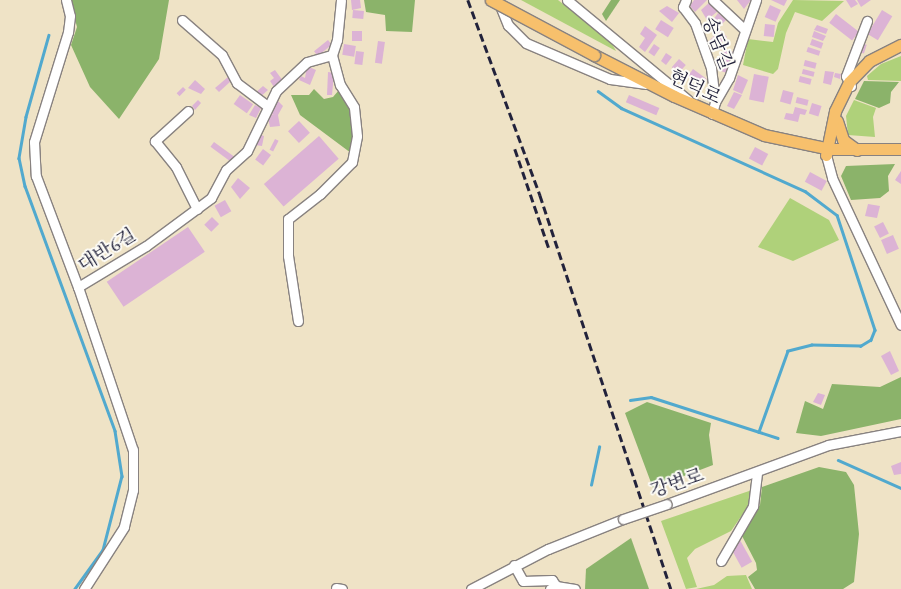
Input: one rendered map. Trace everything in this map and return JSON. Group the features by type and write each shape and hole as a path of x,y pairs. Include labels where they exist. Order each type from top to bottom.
{"main road":[{"name":"현덕로","path":"491,0 648,84 743,129 828,152 901,151"},
{"path":"828,152 835,111 850,84 870,64 901,47"},
{"path":"828,152 850,84"},
{"path":"837,121 843,140 857,150"},
{"name":"현덕로","path":"828,152 857,150 901,151"}],"street":[{"path":"66,0 70,16 68,32 39,120 34,154 36,176 78,287"},
{"path":"298,320 288,256 288,219 320,194 352,162 357,136 354,107 340,85 332,56 337,40 341,0"},
{"path":"498,0 508,25 526,43 610,79 648,84"},
{"path":"567,0 696,107"},
{"name":"송담길","path":"686,0 683,7 695,23 711,68 715,102"},
{"name":"송담길","path":"713,0 744,29"},
{"name":"송담길","path":"712,114 715,102 730,78 744,29 756,0"},
{"path":"182,20 222,55 241,87 267,106"},
{"path":"850,84 846,76 867,21"},
{"name":"대반6길","path":"84,589 124,527 133,490 134,473 133,450 124,415 78,287 198,209 211,198 226,170 247,151 267,106 276,91 295,70 307,62 332,56"},
{"path":"188,111 155,140 176,167 182,185 198,209"},
{"path":"828,152 832,178 901,325"},
{"name":"강변로","path":"472,589 514,565 623,519 758,473 828,445 901,431"},
{"path":"721,561 753,506 758,473"},
{"path":"514,565 523,581 552,580 553,587 573,588"}],"green space":[{"path":"70,0 169,0 159,59 119,119 90,87 71,45 77,27"},
{"path":"364,0 415,0 412,32 386,31 385,15 366,12"},
{"path":"521,0 558,0 611,42 616,51"},
{"path":"611,0 620,0 606,21 602,14"},
{"path":"793,0 844,1 822,21 795,12 786,33 778,69 773,74 743,65 748,39 773,42 778,23"},
{"path":"901,56 901,81 868,80 867,76 881,64"},
{"path":"864,81 899,82 891,92 890,103 879,108 855,99"},
{"path":"314,89 324,99 333,97 339,90 352,108 354,137 351,153 300,115 291,95 309,95"},
{"path":"854,100 876,108 873,117 875,137 848,135 846,116"},
{"path":"895,164 888,176 889,191 880,198 851,200 841,176 846,166"},
{"path":"790,198 829,220 839,240 793,261 758,247"},
{"path":"901,377 901,419 821,436 796,433 805,401 823,409 832,384 880,387"},
{"path":"647,402 711,423 709,435 713,465 653,488 625,413"},
{"path":"819,467 846,472 854,485 859,534 854,582 843,589 755,589 748,577 757,570 756,563 740,532 760,505 762,487"},
{"path":"752,490 749,505 731,531 695,549 687,558 697,587 686,589 661,521"},
{"path":"631,538 649,589 585,589 586,569"},
{"path":"746,575 752,589 696,589 714,585 727,576"}],"building":[{"path":"351,0 360,0 361,8 352,10"},
{"path":"694,0 707,0 695,12 690,6"},
{"path":"737,0 751,0 744,9"},
{"path":"771,0 787,0 784,6"},
{"path":"846,0 855,0 858,4 851,8"},
{"path":"857,0 871,0 861,7"},
{"path":"710,2 718,11 707,20 701,10"},
{"path":"770,5 781,10 776,22 765,17"},
{"path":"667,6 679,13 672,22 659,11"},
{"path":"353,10 364,11 363,19 352,18"},
{"path":"882,10 892,16 878,40 868,34"},
{"path":"718,13 726,20 718,28 711,23"},
{"path":"836,14 859,32 852,41 829,23"},
{"path":"661,20 674,28 668,37 655,29"},
{"path":"765,24 775,25 774,37 764,36"},
{"path":"817,25 828,29 826,34 814,30"},
{"path":"645,26 657,35 645,52 639,47 645,38 640,34"},
{"path":"720,30 727,37 714,50 707,43"},
{"path":"352,31 362,31 362,41 352,41"},
{"path":"814,31 826,36 823,41 812,37"},
{"path":"812,39 823,43 821,49 810,45"},
{"path":"328,40 332,45 318,56 314,51"},
{"path":"378,41 385,42 382,64 375,63"},
{"path":"861,43 867,45 864,53 858,52"},
{"path":"344,44 356,46 354,57 342,55"},
{"path":"654,44 660,48 654,56 648,52"},
{"path":"808,47 820,51 819,56 806,52"},
{"path":"724,49 734,52 727,73 718,70"},
{"path":"356,51 364,52 362,65 354,64"},
{"path":"666,53 672,57 666,65 661,61"},
{"path":"679,59 686,65 679,73 672,67"},
{"path":"805,60 817,63 815,69 804,66"},
{"path":"307,66 316,70 310,85 299,80 301,76 305,78"},
{"path":"693,69 707,79 702,85 688,75"},
{"path":"803,69 815,72 813,77 802,74"},
{"path":"275,70 283,81 274,87 270,81 274,78 270,73"},
{"path":"825,71 834,72 831,85 823,83"},
{"path":"328,72 334,73 332,95 327,95"},
{"path":"835,73 841,74 840,79 834,77"},
{"path":"754,74 769,77 764,102 749,100"},
{"path":"738,75 748,80 742,94 733,90"},
{"path":"800,76 812,79 810,85 799,82"},
{"path":"228,77 231,81 219,92 215,88"},
{"path":"195,80 205,89 201,94 188,88"},
{"path":"263,86 268,90 259,98 254,94"},
{"path":"183,87 186,90 179,96 177,93"},
{"path":"783,90 794,93 791,104 780,102"},
{"path":"734,92 742,95 734,109 727,106"},
{"path":"240,95 253,104 247,113 234,104"},
{"path":"629,95 659,108 656,115 626,102"},
{"path":"797,97 809,100 807,106 796,103"},
{"path":"275,98 283,106 278,115 280,126 270,127 267,114 274,115 267,112"},
{"path":"198,100 201,103 195,110 192,106"},
{"path":"812,103 822,106 818,116 809,114"},
{"path":"255,105 261,108 256,118 249,115"},
{"path":"795,107 807,110 805,115 800,114 798,122 784,119 786,113 793,114"},
{"path":"299,121 310,133 299,143 288,131"},
{"path":"258,134 264,136 262,146 255,145"},
{"path":"319,136 339,159 284,207 264,184"},
{"path":"275,139 279,141 273,152 270,150"},
{"path":"214,142 235,157 232,162 210,147"},
{"path":"755,147 768,154 762,166 749,158"},
{"path":"263,149 271,155 263,165 255,159"},
{"path":"901,171 901,184 895,180"},
{"path":"810,172 827,181 822,191 805,182"},
{"path":"238,178 250,188 240,199 231,187"},
{"path":"225,200 231,211 221,217 215,206"},
{"path":"868,204 880,206 877,218 865,216"},
{"path":"212,217 219,224 211,232 204,225"},
{"path":"883,222 889,234 880,238 874,227"},
{"path":"188,227 205,252 124,307 107,282"},
{"path":"893,235 899,249 887,254 881,240"},
{"path":"890,351 899,371 891,375 881,356"},
{"path":"818,393 825,395 821,405 813,402"},
{"path":"901,462 901,474 894,475 891,466"},
{"path":"740,540 752,562 742,568 730,546"}],"waterway":[{"path":"49,35 26,117 19,158 25,186 115,431 122,476 103,550 75,589"},
{"path":"598,91 621,108 805,191 837,215 875,330 871,340 861,346 812,345 788,351 759,432"},
{"path":"630,400 651,397 778,438"},
{"path":"591,485 599,447"},
{"path":"838,460 901,488"}],"railway":[{"path":"468,0 540,195 671,589"},
{"path":"515,149 550,251"}]}
